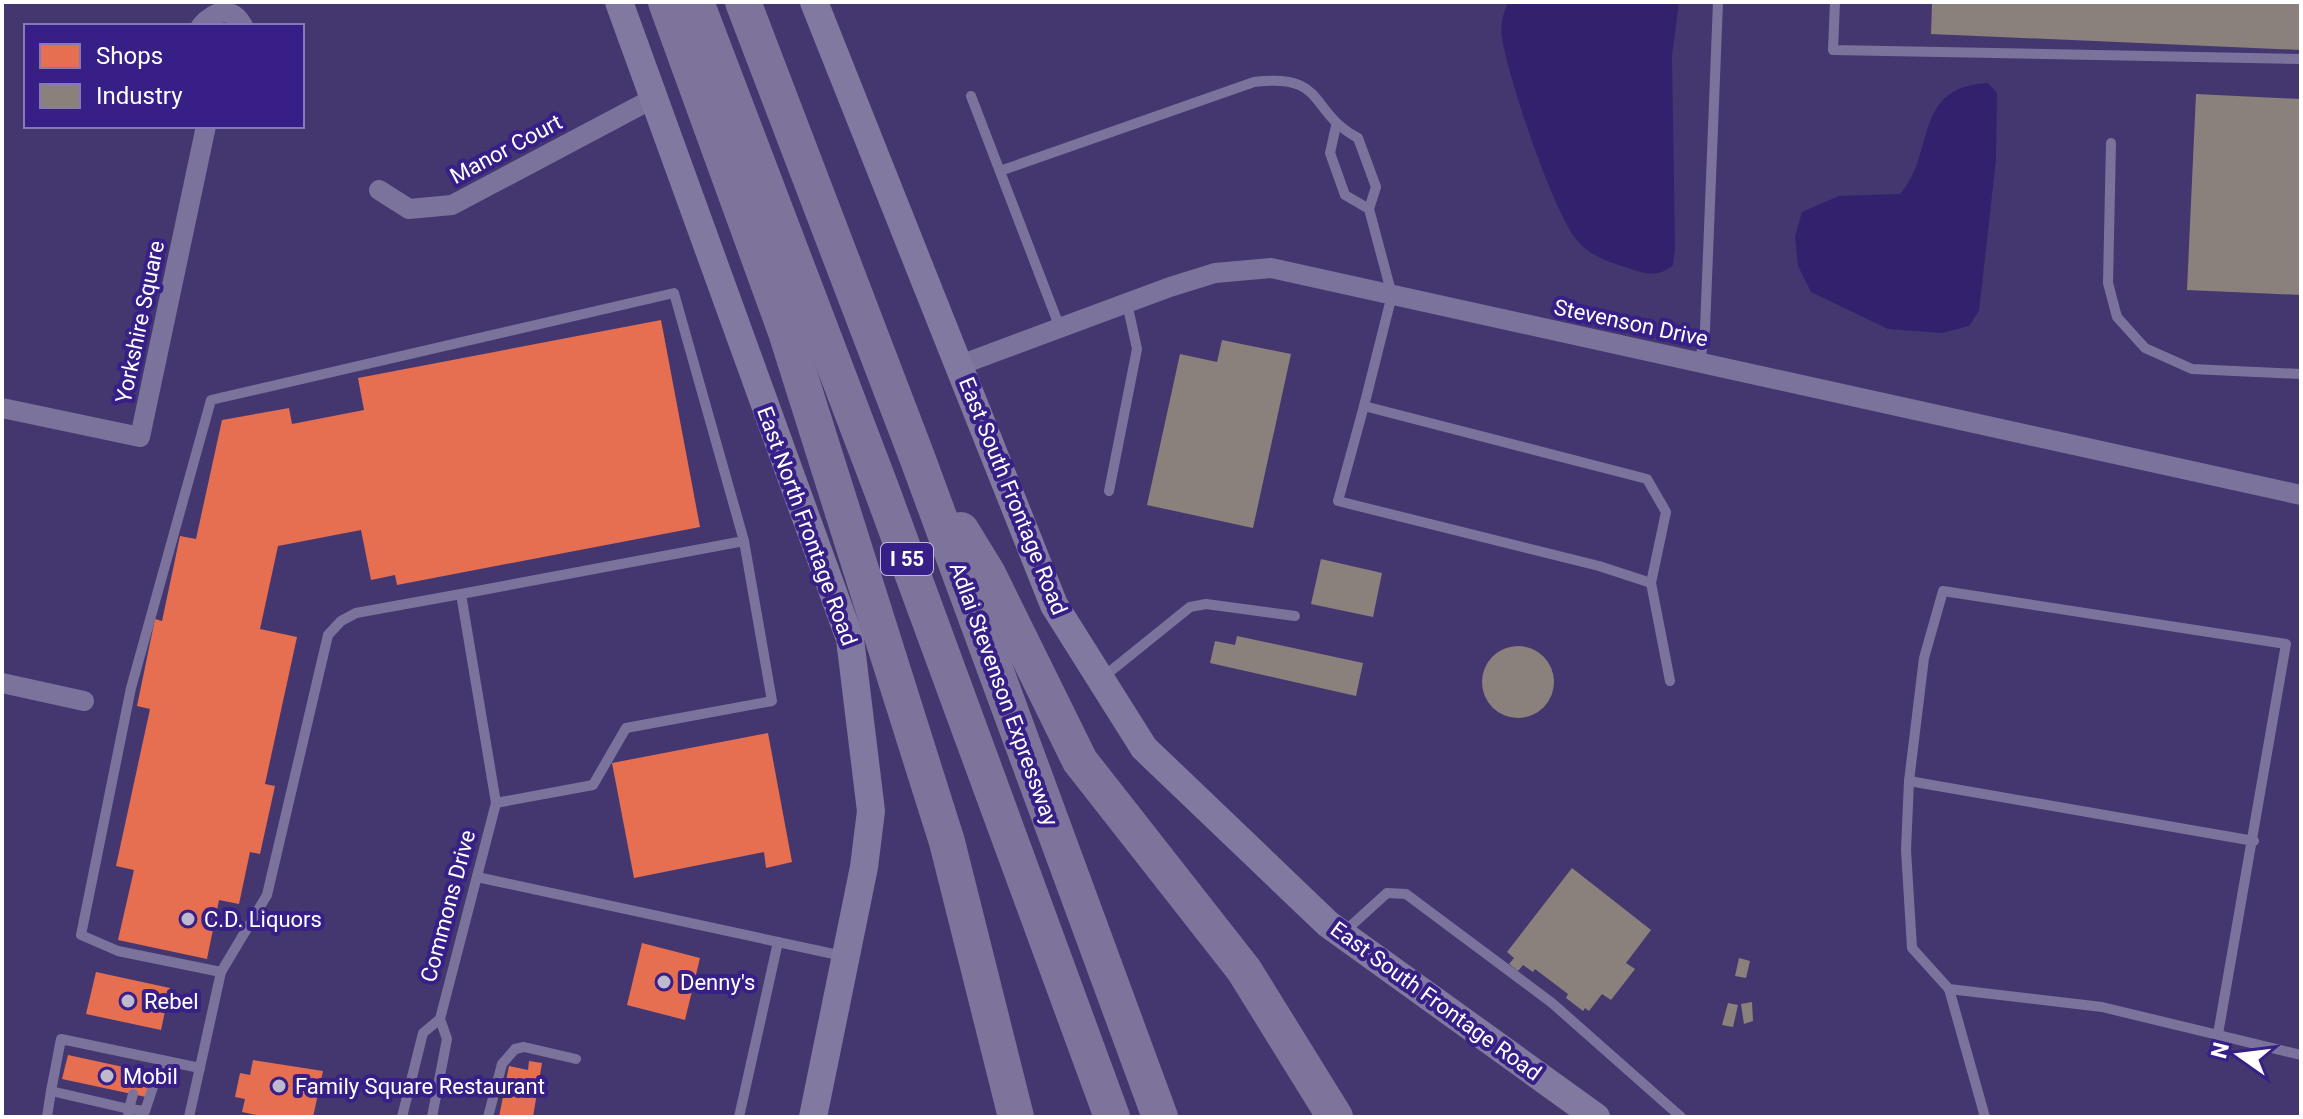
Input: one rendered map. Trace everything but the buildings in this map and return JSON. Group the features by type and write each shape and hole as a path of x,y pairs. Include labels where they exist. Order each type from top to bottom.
{"highway":[{"path":"666,2 786,332 947,842 1016,1117"},
{"name":"Adlai Stevenson Expressway","path":"696,2 881,488 1112,1117"},
{"name":"Adlai Stevenson Expressway","path":"743,2 917,457 1160,1117"},
{"path":"917,457 988,574 1080,761 1244,970 1300,1054 1335,1117"}],"street":[{"name":"East North Frontage Road","path":"619,2 850,639 871,811 848,957 813,1117"},
{"name":"East South Frontage Road","path":"814,2 1054,605 1144,748 1341,935 1596,1117"},
{"path":"203,24 212,13 224,11 240,19 242,24"},
{"name":"Manor Court","path":"379,190 409,209 452,205 654,98"},
{"name":"Yorkshire Square","path":"2,408 140,437 206,128"},
{"name":"Stevenson Drive","path":"960,365 1215,273 1271,268 2301,495"},
{"path":"2,683 84,701"}],"lane":[{"path":"1700,362 1705,329 1718,2"},
{"path":"1835,2 1833,50 2301,59"},
{"path":"1000,171 1254,82 1288,79 1300,83 1312,92 1336,126 1358,138 1376,187 1369,209 1392,295 1338,501 1599,566 1651,583"},
{"path":"971,96 1060,328"},
{"path":"1336,126 1330,153 1345,195 1369,209"},
{"path":"2111,143 2108,283 2117,317 2145,348 2192,369 2301,374"},
{"path":"221,972 118,951 81,935 131,688 211,400 674,293 744,541 772,701 626,728 593,785 496,803 461,594"},
{"path":"1109,491 1137,349 1127,303"},
{"path":"1364,406 1647,479 1666,512 1651,583 1670,681"},
{"path":"189,1117 221,972 267,895 328,635 341,621 356,613 744,541"},
{"path":"1985,1117 1949,989 1912,948 1906,850 1909,781 1924,658 1943,591 2286,644 2218,1034"},
{"path":"1100,679 1190,607 1206,604 1295,616"},
{"path":"1909,781 2254,841"},
{"name":"Commons Drive","path":"432,1117 447,1039 440,1019 496,803"},
{"path":"477,877 848,957"},
{"path":"1341,935 1387,893 1406,894 1552,1003 1681,1117"},
{"path":"739,1117 778,942"},
{"path":"1949,989 2102,1007 2301,1055"},
{"name":"Commons Drive","path":"402,1117 423,1033 440,1019"},
{"path":"47,1117 61,1039 200,1068"},
{"path":"488,1117 502,1064 515,1049 524,1047 576,1059"},
{"path":"137,1070 140,1056"},
{"path":"51,1091 128,1113 145,1111 162,1060"},
{"path":"128,1113 133,1094"}],"shaded area":[{"path":"1508,2 1679,2 1672,56 1675,248 1673,265 1667,269 1646,273 1600,258 1581,245 1566,223 1532,142 1506,57 1501,29"},
{"path":"1988,83 1997,93 1996,160 1979,311 1969,326 1942,333 1888,329 1811,292 1798,266 1795,237 1802,212 1839,196 1900,194 1911,178 1936,109 1947,96 1964,87"}],"place":[{"name":"C.D. Liquors","path":"188,919"},
{"name":"Denny's","path":"664,982"},
{"name":"Rebel","path":"128,1001"},
{"name":"Mobil","path":"107,1076"},
{"name":"Family Square Restaurant","path":"279,1086"}]}
